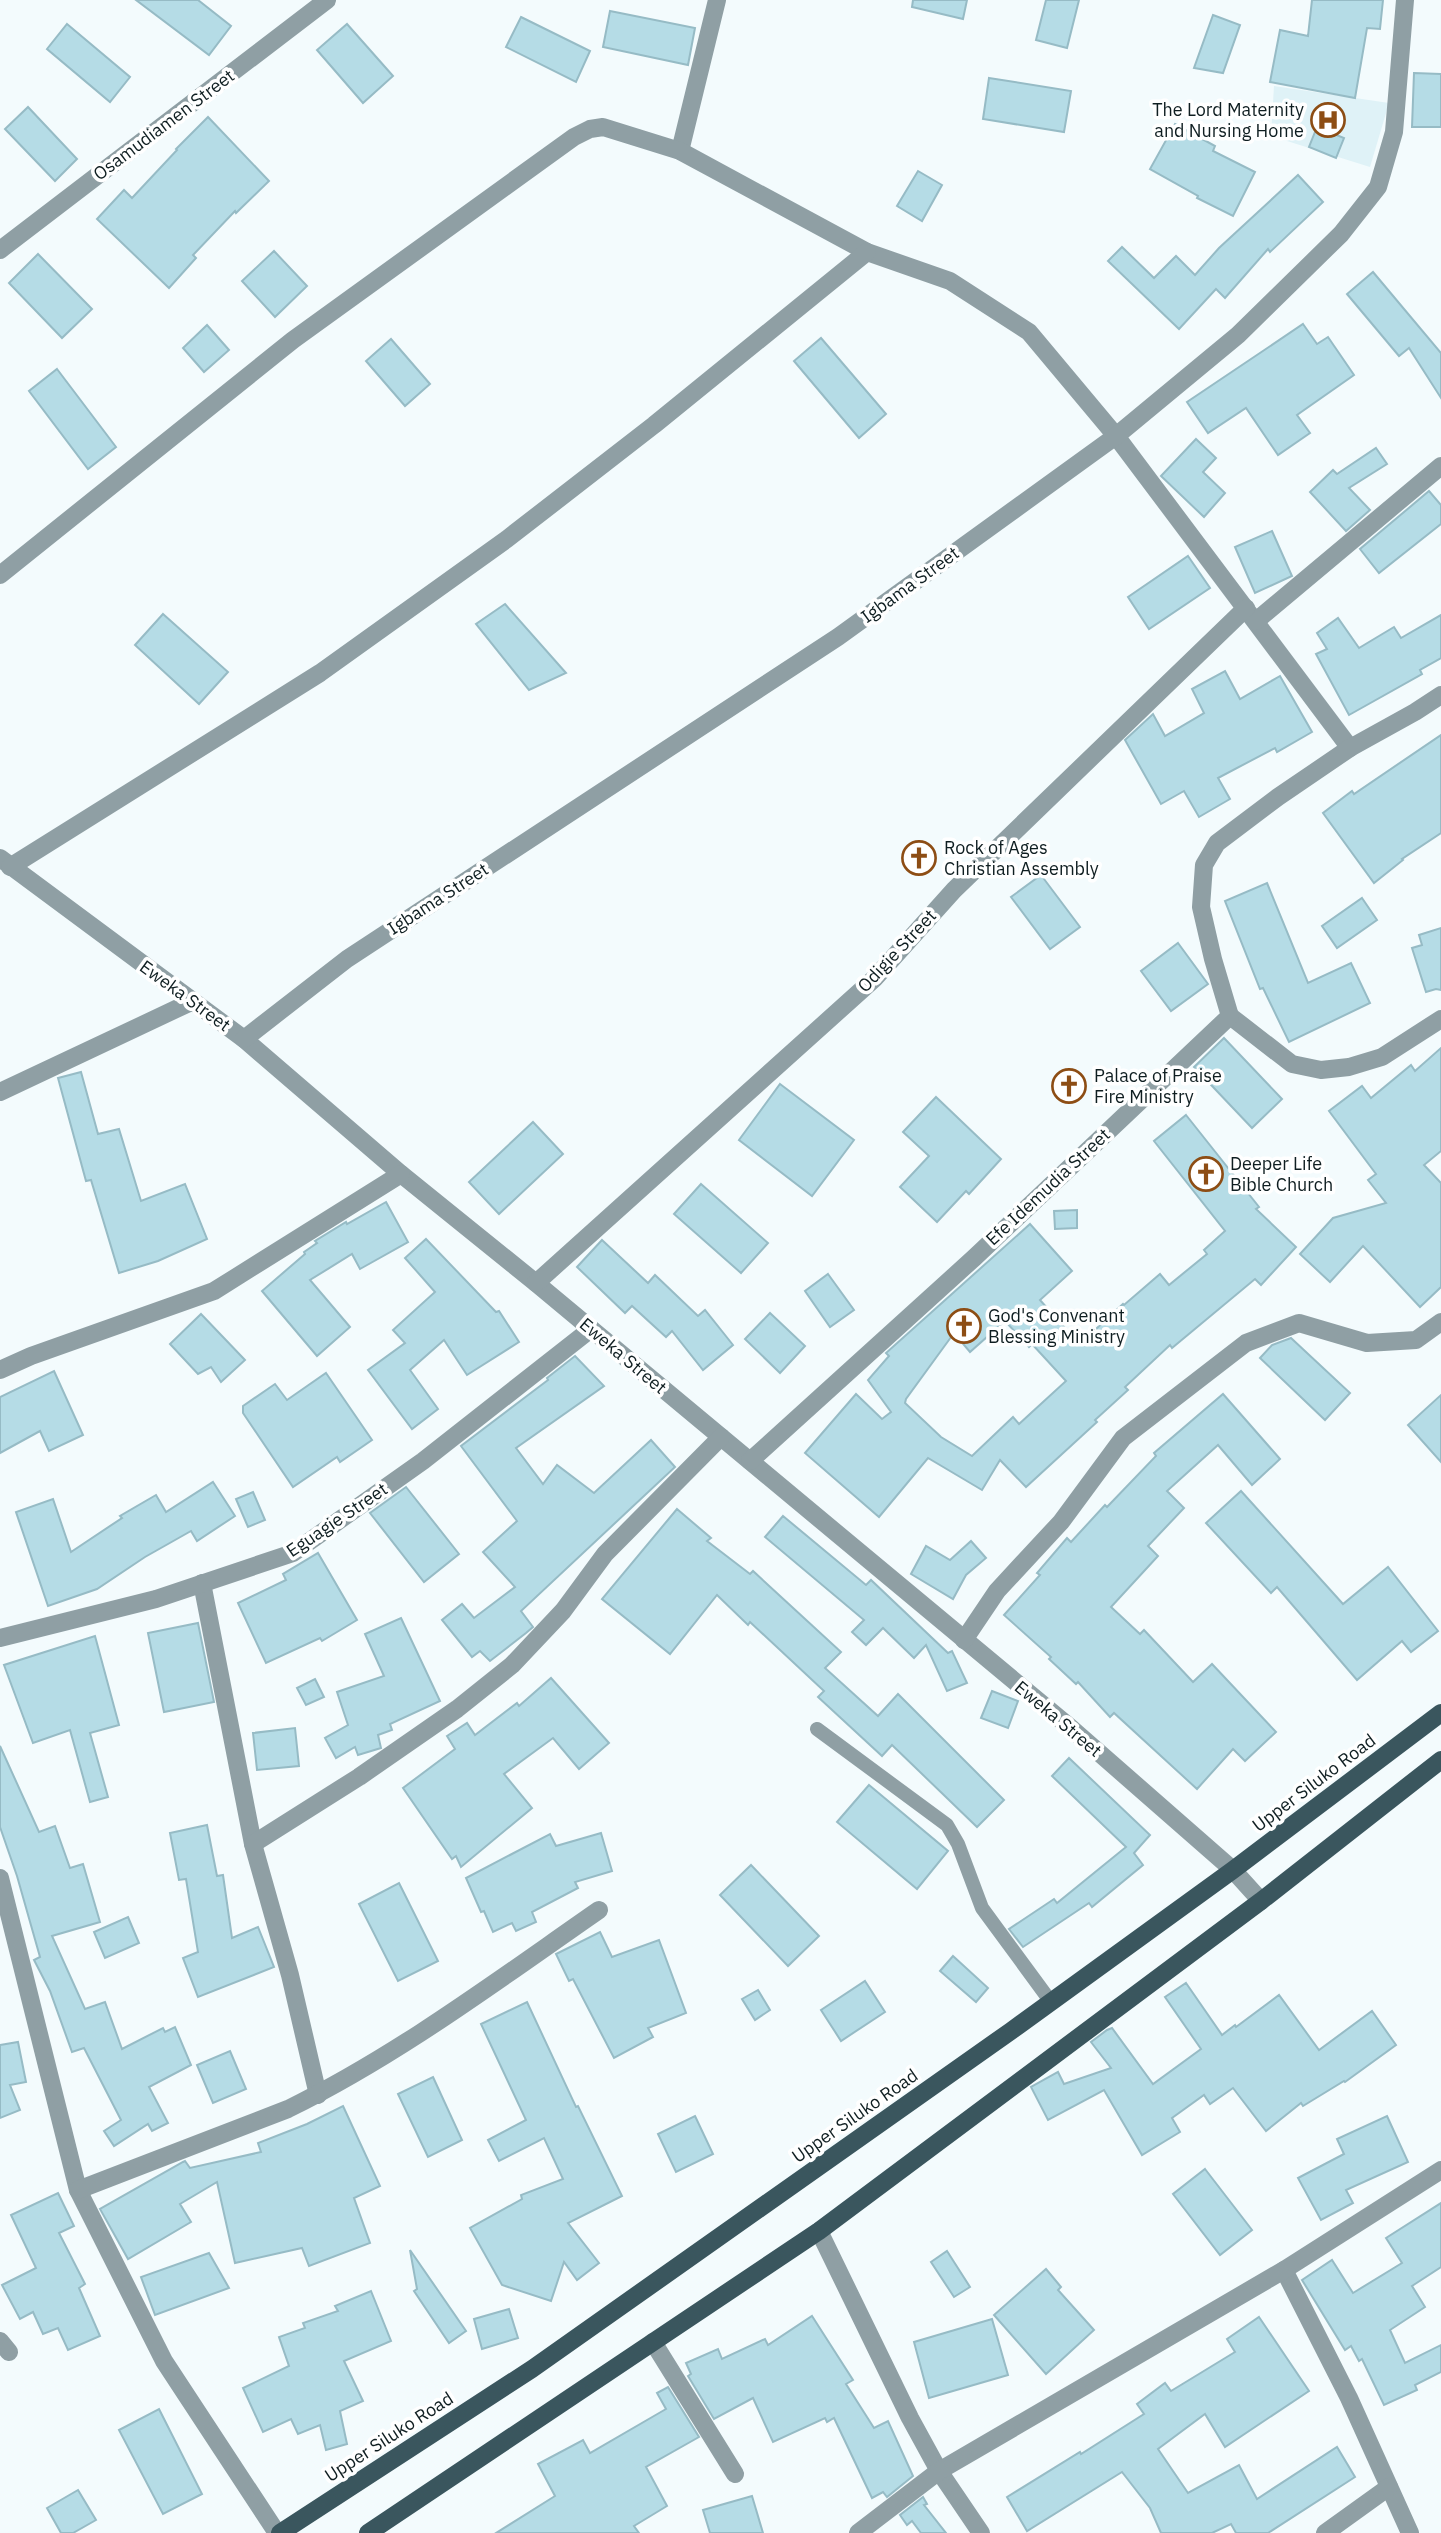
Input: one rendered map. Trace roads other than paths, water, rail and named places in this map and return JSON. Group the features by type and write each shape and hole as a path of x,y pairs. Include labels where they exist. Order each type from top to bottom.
{"main road":[{"name":"Upper Siluko Road","path":"279,2533 532,2369 1051,2002 1233,1870 1441,1713"},
{"path":"368,2533 818,2231 1261,1901 1441,1760"}],"street":[{"name":"Osamudiamen Street","path":"0,250 327,0"},
{"path":"680,151 717,0"},
{"name":"Igbama Street","path":"244,1039 347,959 838,637 1116,436 1238,335 1341,234 1378,187 1394,132 1405,0"},
{"path":"0,575 293,340 574,137 590,129 603,127 680,151 867,252 950,281 1029,332 1116,436 1350,748"},
{"path":"5,862 320,673 485,555 654,425 867,252"},
{"name":"Odigie Street","path":"536,1283 876,978 954,890 1251,614 1441,466"},
{"path":"1441,695 1350,748 1217,843 1204,865 1201,907 1230,1016 1292,1063 1321,1070 1349,1067 1382,1057 1441,1019"},
{"name":"Eweka Street","path":"5,862 244,1039 401,1174 1072,1729 1233,1870"},
{"path":"0,1092 191,1002"},
{"name":"Efe Idemudia Street","path":"750,1461 974,1258 1230,1016"},
{"path":"0,1370 214,1291 401,1174"},
{"path":"964,1640 997,1591 1060,1522 1122,1438 1247,1343 1299,1323 1367,1343 1416,1340 1441,1322"},
{"name":"Eguagie Street","path":"0,1638 156,1599 293,1553 424,1461 591,1329"},
{"path":"253,1844 359,1777 457,1709 512,1665 563,1611 606,1554 721,1437"},
{"path":"202,1583 253,1844 290,1975 317,2095"},
{"path":"1233,1870 1261,1901"},
{"path":"0,1878 78,2190 164,2361 279,2533"},
{"path":"78,2190 288,2109 317,2095 372,2064 599,1910"},
{"path":"858,2533 939,2471 1284,2270 1441,2170"},
{"path":"818,2231 909,2418 939,2471 981,2533"},
{"path":"1284,2270 1349,2398 1410,2533"},
{"path":"653,2342 735,2474"},
{"path":"1325,2533 1389,2487"}],"lane":[{"path":"817,1729 947,1825 958,1844 982,1908 1051,2002"}],"place":[{"name":"The Lord Maternity and Nursing Home","path":"1328,120"},
{"name":"Rock of Ages Christian Assembly","path":"919,858"},
{"name":"Palace of Praise Fire Ministry","path":"1069,1086"},
{"name":"Deeper Life Bible Church","path":"1206,1174"},
{"name":"God's Convenant Blessing Ministry","path":"964,1326"}]}
